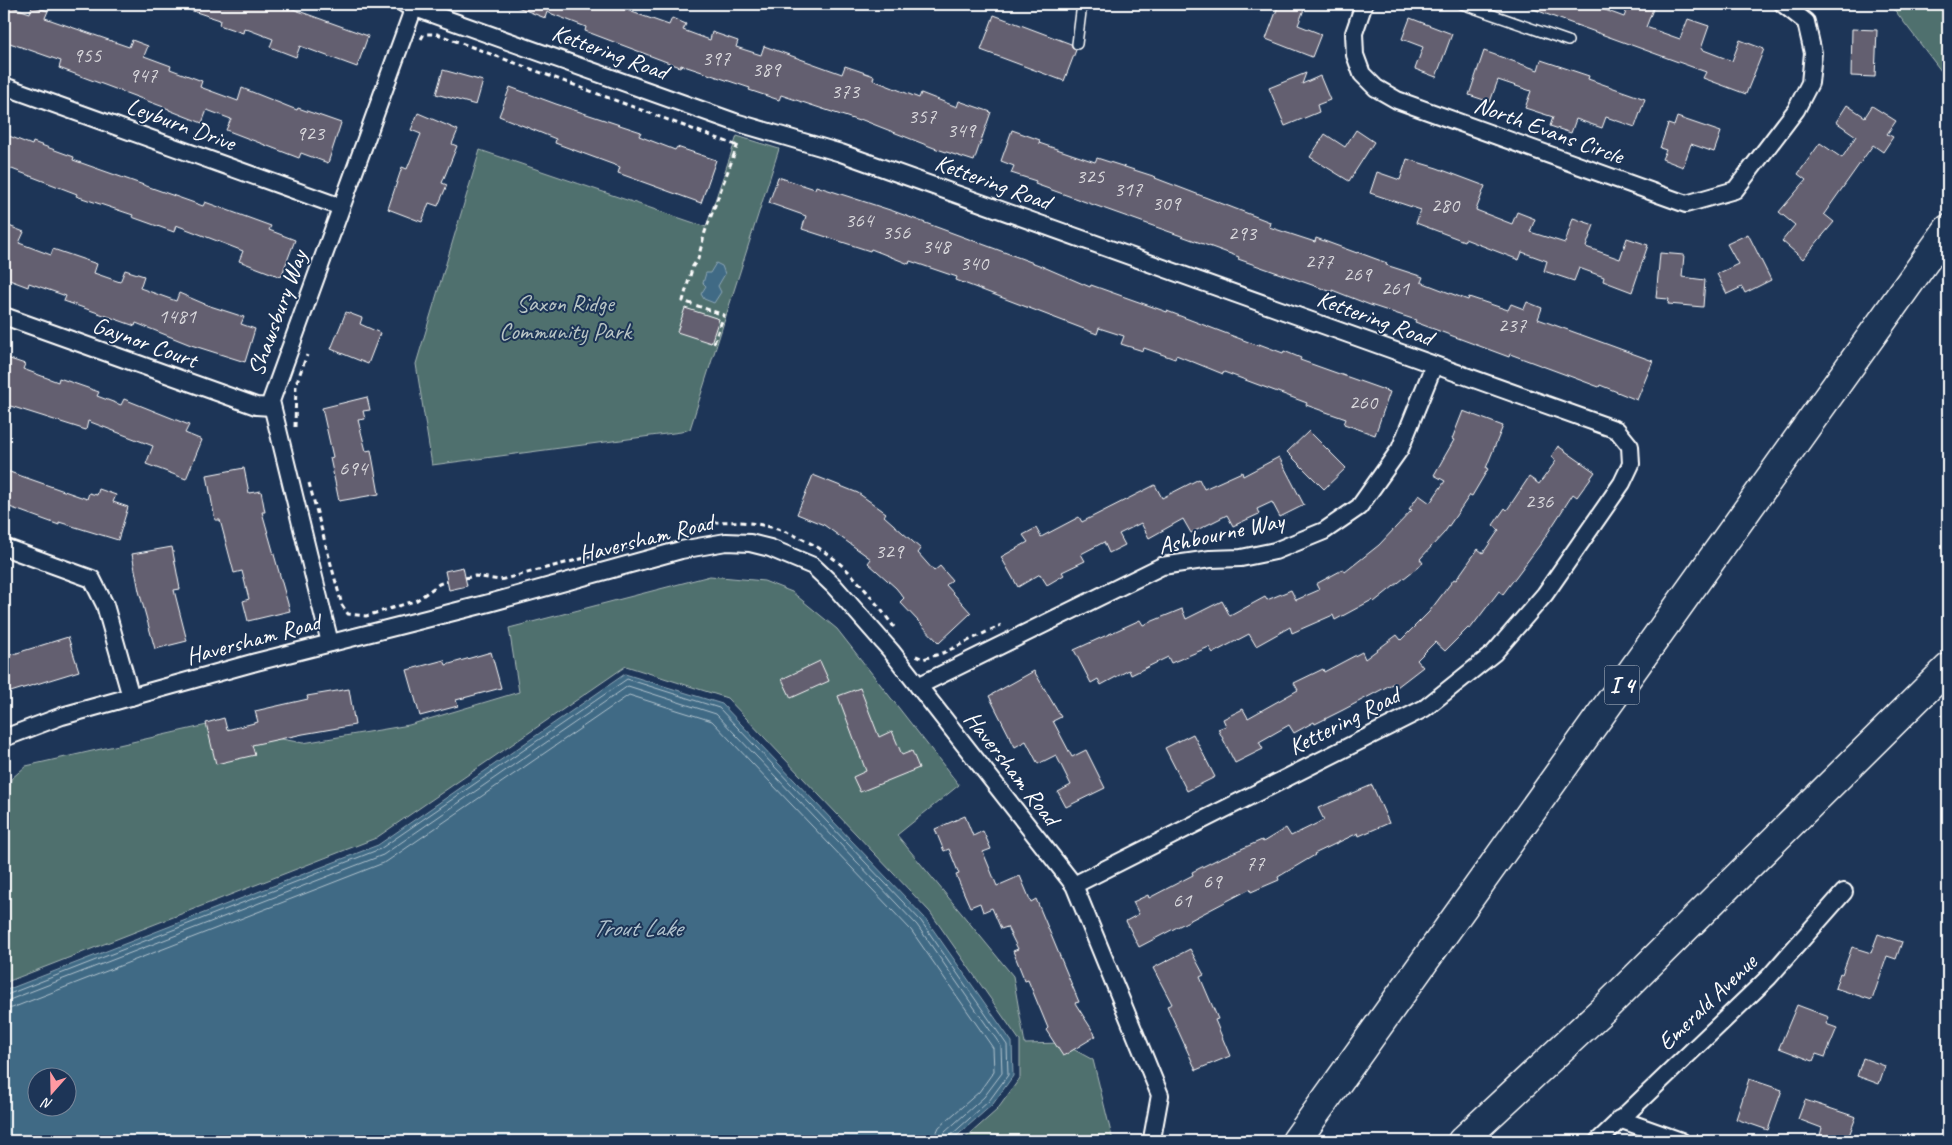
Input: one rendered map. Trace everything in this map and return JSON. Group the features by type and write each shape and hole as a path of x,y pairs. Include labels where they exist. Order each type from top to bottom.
{"highway":[{"name":"I 4","path":"1296,1141 1948,229"},
{"path":"1462,1141 1608,1005 1948,668"},
{"path":"1482,1141 1608,1005"}],"street":[{"name":"North Evans Circle","path":"1364,4 1354,33 1355,55 1362,74 1376,88 1397,100 1686,204 1735,190 1796,110 1810,83 1813,53 1806,22 1783,4"},
{"name":"Shawsbury Way","path":"330,643 271,401 342,207 409,6"},
{"name":"Kettering Road","path":"409,6 735,122 842,153 1617,430 1630,446 1631,464 1622,483 1545,594 1494,653 1425,708 1074,884"},
{"name":"Leyburn Drive","path":"4,86 342,207"},
{"name":"Gaynor Court","path":"4,316 256,406 272,407"},
{"name":"Ashbourne Way","path":"918,686 1162,566 1241,558 1275,551 1324,531 1360,507 1400,449 1434,365"},
{"name":"Haversham Road","path":"4,738 62,716 256,662 489,604 681,550 726,542 750,543 770,548 813,566 840,593 891,651 1074,884 1160,1095 1152,1138"},
{"path":"4,547 92,580 105,605 131,697"},
{"name":"Emerald Avenue","path":"1598,1141 1769,977 1844,892"},
{"path":"1619,1119 1681,1141"}],"lane":[{"path":"1076,44 1082,4"},
{"path":"1462,4 1568,42"}],"path":[{"path":"420,40 424,34 437,34 738,145 705,232 698,259 689,279 683,301 724,315 714,343"},
{"path":"297,437 295,427 296,384 308,351"},
{"path":"307,475 342,604 348,614 366,616 405,604 416,600 439,584 447,582"},
{"path":"672,535 719,522 766,525 791,534 822,550 848,571 898,633"},
{"path":"465,578 475,576 500,580 636,544"},
{"path":"914,655 923,659 943,653 1001,625"}],"green space":[{"path":"1890,4 1948,4 1948,80"},
{"name":"Saxon Ridge Community Park","path":"737,136 779,149 690,429 681,432 432,465 416,364 480,150 706,227"},
{"path":"710,576 764,581 792,592 837,629 959,785 897,835 1013,976 1025,1044 1062,1043 1093,1060 1113,1141 962,1141 997,1110 1020,1078 1020,1041 930,912 727,698 626,666 376,838 4,983 4,835 11,779 26,766 207,725 303,743 409,725 519,692 509,628"}],"water":[{"path":"716,263 722,266 725,274 718,286 721,292 714,303 704,299 701,294 706,286 703,283 706,273 710,273"},
{"name":"Trout Lake","path":"625,674 722,704 925,918 1012,1042 1013,1076 993,1104 951,1141 4,1141 4,991 378,845"}],"building":[{"path":"4,4 30,13 32,6 48,11 45,18 129,47 132,40 148,46 144,56 171,66 170,69 202,81 200,87 238,101 242,88 297,110 298,108 341,123 328,163 301,153 299,158 226,130 231,119 207,110 202,123 59,68 61,61 4,41"},
{"path":"179,4 279,4 368,36 357,67 300,46 296,57 270,47 273,39 244,28 243,33 219,25 220,20 178,6"},
{"path":"510,4 609,4 669,25 672,18 686,24 683,30 710,40 712,32 738,41 736,47 761,55 764,46 842,74 845,66 874,76 873,80 919,98 921,93 957,107 959,101 991,112 974,161 934,148 860,119 859,121 781,95 779,100 749,90 750,88 681,65 680,67 585,31 586,27 547,12 545,18"},
{"path":"1279,4 1306,4 1298,25 1321,34 1312,57 1266,39"},
{"path":"1526,4 1589,4 1624,17 1629,4 1655,4 1646,27 1680,39 1688,19 1709,26 1701,49 1732,61 1740,40 1764,49 1746,94 1703,78 1706,72 1554,17 1526,6"},
{"path":"994,15 1071,44 1073,49 1076,50 1064,81 981,50"},
{"path":"1410,18 1452,34 1436,77 1415,69 1423,47 1402,39"},
{"path":"1852,29 1877,30 1875,77 1851,76"},
{"path":"1484,51 1538,70 1541,60 1589,76 1588,79 1645,99 1635,127 1606,117 1602,128 1576,119 1571,133 1550,126 1553,117 1525,108 1531,91 1498,80 1490,102 1469,95"},
{"path":"443,70 483,81 476,105 436,94"},
{"path":"1306,73 1302,84 1320,76 1330,100 1317,105 1319,112 1285,126 1269,88"},
{"path":"510,87 641,132 639,136 675,150 677,147 716,160 701,203 618,173 620,167 555,143 556,139 499,116"},
{"path":"1847,105 1865,117 1872,106 1896,121 1887,134 1893,137 1883,152 1873,145 1824,214 1834,222 1803,259 1782,241 1795,225 1779,212 1806,180 1798,174 1820,143 1842,158 1856,136 1836,122"},
{"path":"418,113 458,130 452,144 457,146 442,183 447,185 438,206 429,203 422,222 388,209 402,167 407,169 421,134 411,130"},
{"path":"1677,117 1721,132 1714,152 1691,144 1683,167 1662,159 1666,150 1660,148 1668,124 1674,126"},
{"path":"1012,130 1040,140 1039,143 1095,162 1097,158 1156,177 1270,222 1269,227 1315,242 1316,238 1387,263 1386,265 1423,277 1421,282 1468,300 1469,297 1508,310 1511,304 1524,309 1527,302 1542,308 1538,319 1653,361 1637,400 1600,385 1599,387 1510,354 1509,357 1415,322 1416,320 1238,259 1239,257 1035,184 1036,181 1011,173 1014,166 1001,161"},
{"path":"1356,130 1374,142 1349,181 1310,157 1325,134 1345,147"},
{"path":"4,134 32,145 33,142 74,157 73,160 203,206 205,202 271,226 269,230 295,240 281,277 239,261 243,251 176,225 174,232 132,217 133,215 76,196 77,194 4,166"},
{"path":"1407,159 1485,186 1476,210 1512,224 1517,212 1535,219 1530,232 1565,243 1573,218 1594,225 1586,247 1620,259 1627,238 1648,245 1632,292 1603,281 1604,277 1579,268 1574,281 1544,271 1547,261 1522,252 1519,260 1465,239 1464,241 1416,223 1421,210 1370,193 1377,172 1400,180"},
{"path":"778,177 815,189 816,186 893,211 1039,265 1090,287 1091,285 1167,311 1259,346 1259,344 1283,353 1284,351 1301,358 1300,360 1390,392 1375,435 1344,424 1346,419 1224,372 1223,374 1176,355 1175,359 1144,348 1143,351 1121,344 1124,336 1099,328 1097,334 956,280 957,277 910,261 909,264 871,249 870,251 802,229 806,216 769,203"},
{"path":"4,224 24,232 19,243 51,255 53,249 97,264 94,273 120,282 125,270 144,276 140,288 176,301 179,293 207,305 244,317 241,324 255,329 245,362 191,345 136,323 135,326 64,301 66,296 29,283 28,287 4,278"},
{"path":"1748,234 1771,280 1745,293 1742,287 1727,294 1717,274 1738,264 1727,244"},
{"path":"1660,253 1684,255 1682,277 1705,280 1703,307 1668,304 1669,299 1656,298"},
{"path":"685,308 719,319 711,343 677,332"},
{"path":"346,312 362,318 360,324 380,333 368,364 331,349"},
{"path":"7,358 25,364 23,369 58,382 59,378 99,392 97,396 121,405 124,399 189,425 185,433 202,440 186,479 146,464 153,446 88,421 86,430 4,404 4,368"},
{"path":"367,397 370,410 363,411 365,419 358,420 366,451 371,450 379,494 339,501 330,458 333,457 322,408"},
{"path":"1463,411 1503,426 1486,468 1488,469 1472,496 1470,495 1444,533 1420,559 1423,563 1374,602 1372,600 1335,620 1333,615 1292,633 1290,627 1256,646 1249,634 1213,653 1209,647 1171,663 1168,657 1131,675 1129,670 1101,685 1098,679 1091,683 1074,650 1140,620 1143,625 1182,609 1186,619 1222,601 1230,616 1265,597 1267,600 1291,590 1296,600 1319,590 1316,584 1344,569 1345,572 1379,545 1412,510 1409,509 1419,495 1430,503 1445,481 1434,475 1454,440 1452,439"},
{"path":"1309,431 1346,468 1324,489 1287,452"},
{"path":"1558,446 1595,472 1577,497 1573,494 1542,542 1503,594 1499,591 1470,629 1468,628 1445,651 1435,642 1417,660 1423,667 1397,687 1394,683 1294,733 1289,725 1259,742 1263,749 1235,763 1218,729 1226,726 1223,719 1243,709 1248,718 1298,690 1294,683 1323,669 1324,672 1362,652 1365,659 1397,635 1401,640 1429,612 1454,579 1456,580 1478,549 1483,553 1499,530 1493,525 1505,508 1507,510 1529,477 1539,484 1556,461 1551,457"},
{"path":"1279,457 1304,505 1280,517 1272,502 1257,509 1259,514 1233,526 1227,515 1191,533 1183,519 1149,538 1141,523 1119,534 1125,545 1109,553 1104,542 1081,554 1085,561 1062,572 1064,575 1047,585 1040,574 1018,587 1001,557 1028,542 1023,535 1036,528 1041,537 1079,517 1082,522 1155,485 1162,498 1199,479 1204,489 1242,472 1243,476"},
{"path":"244,468 249,493 261,491 265,512 262,512 290,611 248,621 243,601 249,599 242,571 234,573 220,520 215,520 207,475"},
{"path":"4,470 87,499 89,493 97,495 99,489 116,495 113,502 128,507 118,540 59,522 59,525 4,505"},
{"path":"813,475 858,493 886,513 884,516 921,549 918,553 934,571 940,566 952,580 946,585 971,613 939,643 900,602 904,598 896,588 868,563 871,559 824,525 797,514"},
{"path":"172,547 180,589 174,590 187,641 155,649 139,591 132,554"},
{"path":"463,567 467,586 449,590 445,571"},
{"path":"68,637 79,671 4,694 4,657"},
{"path":"491,652 501,688 456,700 458,706 420,716 407,670 444,660 446,665"},
{"path":"820,661 829,681 791,698 782,679"},
{"path":"1034,671 1061,717 1053,721 1072,757 1086,750 1105,788 1066,807 1058,792 1071,785 1056,755 1038,764 1026,741 1015,747 989,696"},
{"path":"860,688 879,737 892,731 902,755 912,751 919,768 860,792 853,777 866,771 838,696"},
{"path":"349,689 355,725 252,745 255,755 216,764 206,723 224,718 227,730 258,722 255,711 308,699 307,696"},
{"path":"1193,734 1215,777 1187,791 1165,748"},
{"path":"1372,785 1389,823 1359,836 1358,833 1314,854 1278,877 1279,880 1251,892 1250,889 1139,947 1126,921 1139,914 1133,902 1148,895 1149,898 1193,875 1192,872 1262,840 1263,842 1286,828 1291,836 1324,820 1318,808"},
{"path":"965,816 973,836 983,831 991,849 983,852 997,886 1020,876 1031,902 1036,899 1079,1002 1075,1003 1096,1036 1063,1056 1046,1030 1048,1028 1028,980 1025,981 1013,951 1018,949 1007,927 1001,929 992,908 983,912 980,903 970,907 956,875 959,874 949,849 944,851 935,829"},
{"path":"1878,934 1902,942 1896,959 1887,956 1872,1000 1835,988 1852,947 1871,953"},
{"path":"1190,949 1204,975 1200,977 1218,1019 1215,1020 1230,1056 1196,1070 1167,1006 1172,1004 1153,968"},
{"path":"1797,1005 1829,1017 1826,1024 1837,1028 1825,1057 1816,1054 1813,1061 1779,1048"},
{"path":"1863,1058 1885,1066 1879,1084 1857,1076"},
{"path":"1749,1079 1782,1090 1768,1130 1736,1119"},
{"path":"1805,1100 1856,1117 1847,1141 1837,1141 1820,1135 1822,1128 1798,1119"}]}
